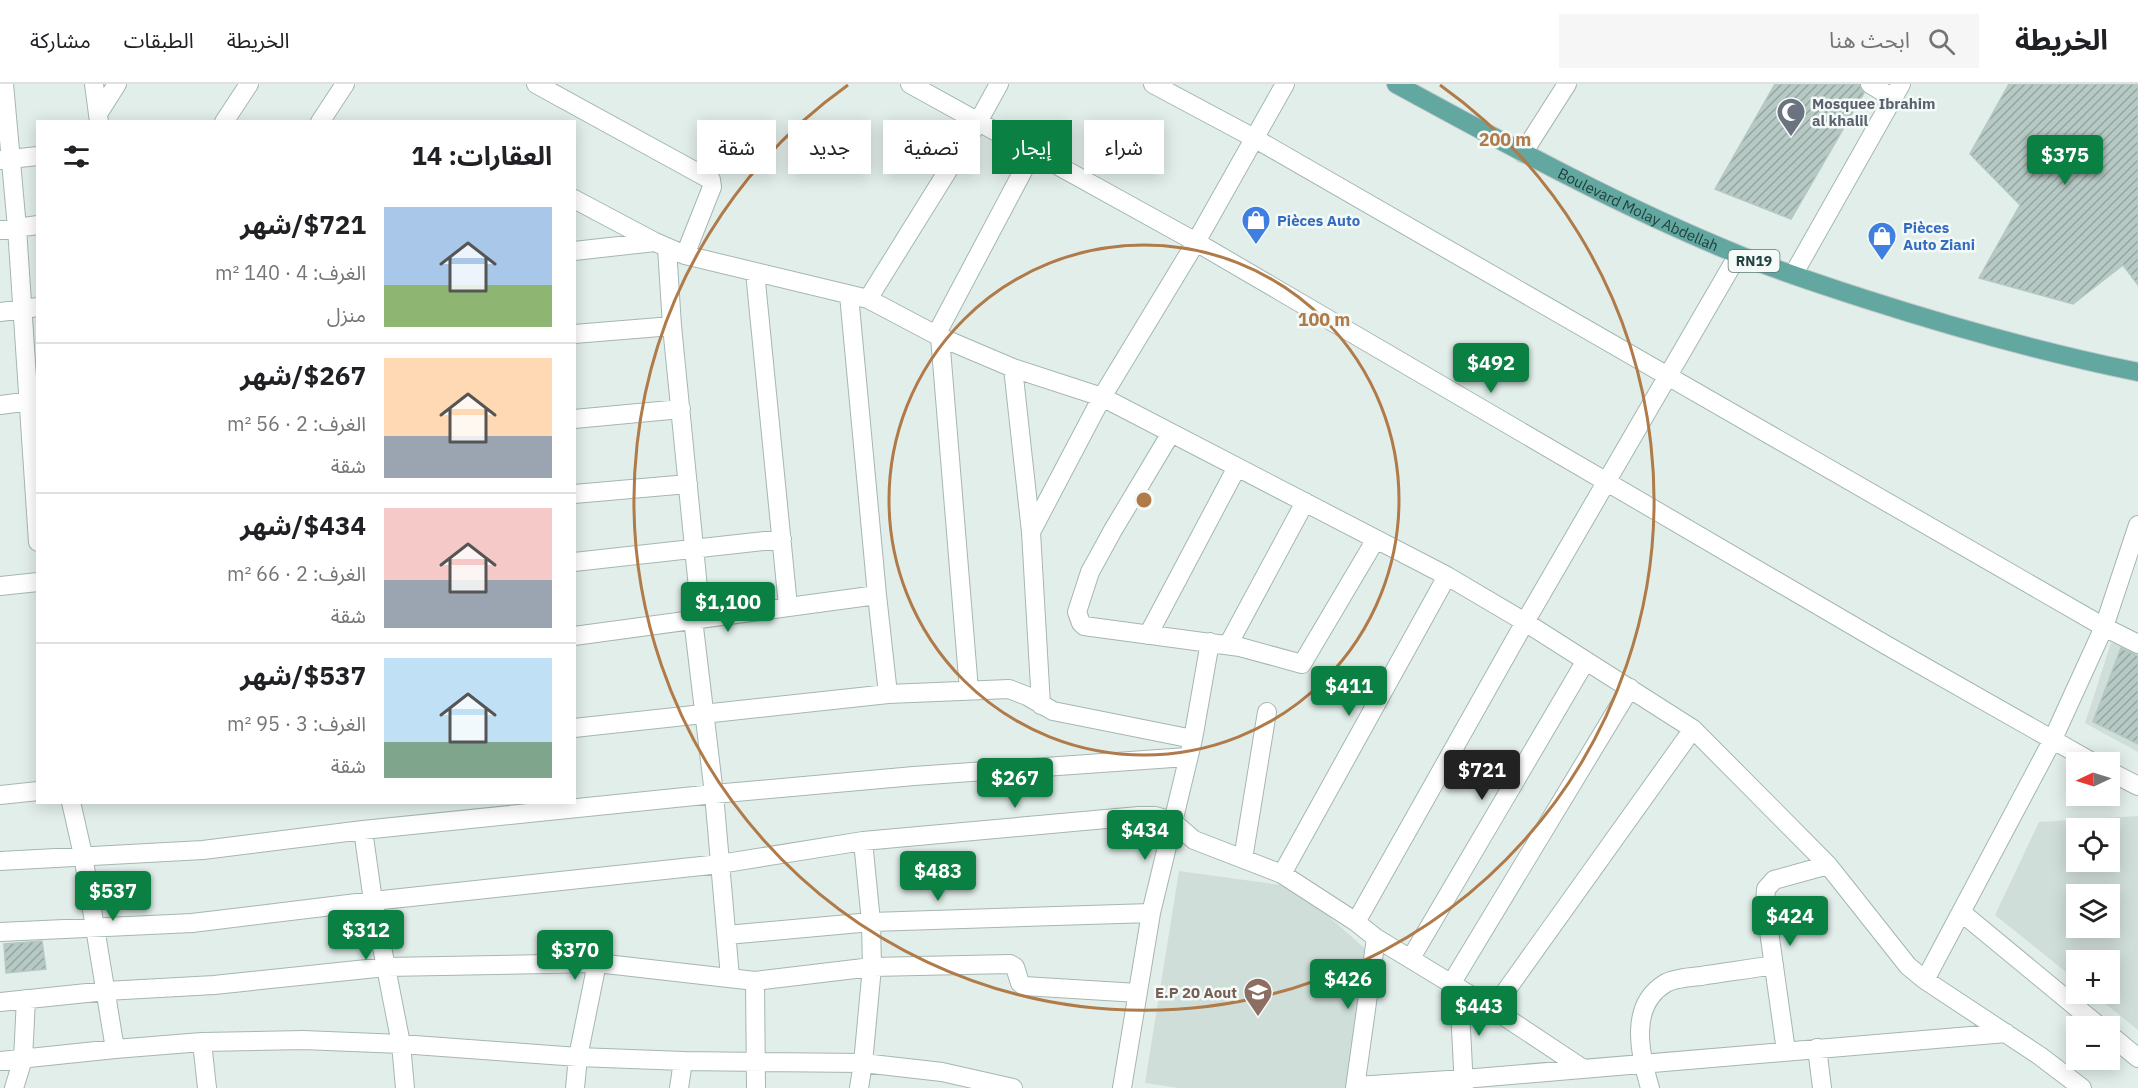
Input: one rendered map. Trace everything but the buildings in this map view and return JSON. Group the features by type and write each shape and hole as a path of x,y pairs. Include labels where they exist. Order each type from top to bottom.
{"main road":[{"name":"Boulevard Molay Abdellah","path":"1396,84 1523,153 1609,196 1738,255 1921,317 2019,344 2138,372"}],"street":[{"path":"4,84 8,229 29,308 36,499"},
{"path":"94,84 98,118"},
{"path":"98,118 117,84"},
{"path":"225,120 249,84"},
{"path":"321,120 345,84"},
{"path":"536,84 711,180 712,187 685,255"},
{"path":"910,84 974,120"},
{"path":"979,120 999,84"},
{"path":"1154,84 1254,138 1666,377 2104,627 2138,644"},
{"path":"1031,532 1102,397 1196,242 1285,84"},
{"path":"1523,153 1566,84"},
{"path":"1793,275 1897,91 1870,84"},
{"path":"5,160 36,156"},
{"path":"867,299 945,174"},
{"path":"969,690 938,336 1022,174"},
{"path":"1072,174 1196,242 2073,752"},
{"path":"576,200 661,245 685,255 867,299 938,336 1013,368 1102,397 1447,576 1526,622 1585,662 1693,729 1828,865 1908,966 2082,1088"},
{"path":"8,229 36,225"},
{"path":"576,251 661,245"},
{"path":"661,245 681,409 705,713 730,977"},
{"path":"1356,922 1666,377 1738,255"},
{"path":"755,272 788,606"},
{"path":"849,295 888,694"},
{"path":"0,312 29,308"},
{"path":"576,334 672,326"},
{"path":"1013,368 1031,532 1041,705"},
{"path":"0,405 33,401"},
{"path":"576,419 681,409"},
{"path":"1171,433 1090,572 1077,612 1084,626 1219,644 1302,664 1376,539"},
{"path":"1148,635 1237,467"},
{"path":"576,494 688,484"},
{"path":"1122,1088 1151,913 1187,757 1219,644 1305,502"},
{"path":"1925,980 2052,741 2104,627 2138,525"},
{"path":"576,562 782,539"},
{"path":"1282,874 1447,576"},
{"path":"0,586 36,582"},
{"path":"576,636 877,595"},
{"path":"1410,958 1585,662"},
{"path":"1464,1083 1455,987 1630,688"},
{"path":"576,728 888,694 1009,689 1066,714 1193,739"},
{"path":"1243,859 1267,712"},
{"path":"1493,1009 1693,729"},
{"path":"0,861 203,850 363,830 714,794 914,776 1187,757"},
{"path":"2120,777 2138,786"},
{"path":"0,795 36,791"},
{"path":"71,804 83,855 115,1048"},
{"path":"0,932 192,923 720,864 863,841 1155,816 1172,821 1194,840 1282,874 1356,922 1376,938 1493,1009 1582,1068"},
{"path":"363,830 373,901 401,1044 405,1088"},
{"path":"859,1088 872,967 871,922 863,841"},
{"path":"1786,1051 1765,903 1766,889 1773,880 1828,865"},
{"path":"1961,912 2087,1016"},
{"path":"727,935 871,922 1151,913"},
{"path":"1376,938 1355,1087 1464,1083 1582,1068 2006,1033"},
{"path":"0,1002 106,991 214,986 386,967 597,963 755,981 872,967 1010,964 1015,967 1020,983 1024,986 1138,993"},
{"path":"575,1088 597,963"},
{"path":"1650,1088 1642,1063 1639,1039 1647,1003 1654,992 1667,982 1774,965"},
{"path":"755,981 756,1088"},
{"path":"14,1088 23,1059 26,999"},
{"path":"0,1061 115,1048 202,1042 303,1040 401,1044 579,1057 682,1061 863,1063 941,1080 1013,1088"},
{"path":"202,1042 207,1088"},
{"path":"2120,1043 2138,1058"},
{"path":"1817,1048 1822,1088"},
{"path":"679,1088 682,1061"}],"shaded area":[{"path":"2111,643 2138,647 2138,752 2085,723"},
{"path":"2138,816 2138,1030 2106,1004 2120,1004 2120,950 2066,950 2066,972 1995,915 2039,822 2066,820 2066,872 2120,872 2120,818 2105,818"},
{"name":"E.P 20 Aout","path":"1179,871 1281,885 1299,890 1370,953 1349,1088 1178,1088 1145,1083"}],"place":[{"name":"Mosquee Ibrahim al khalil","path":"1791,138"},
{"name":"Pièces Auto","path":"1256,246"},
{"name":"Pièces Auto Ziani","path":"1882,262"},
{"name":"E.P 20 Aout","path":"1258,1018"}]}
